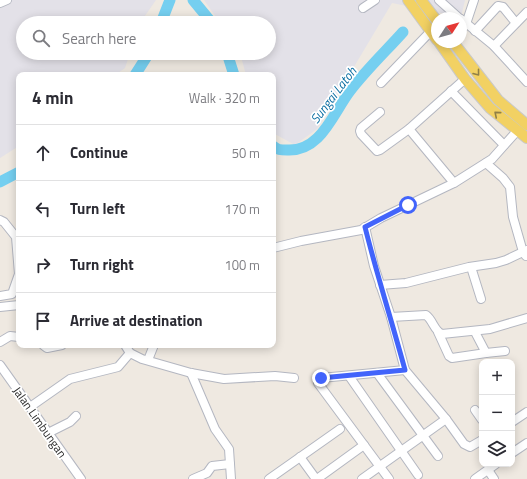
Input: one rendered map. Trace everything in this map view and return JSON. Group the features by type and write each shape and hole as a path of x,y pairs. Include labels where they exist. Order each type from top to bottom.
{"main road":[{"path":"408,0 431,31"},
{"path":"421,0 431,13"},
{"path":"443,48 465,79 490,108 527,138"},
{"path":"458,48 498,100 527,125"}],"street":[{"path":"0,3 7,0"},
{"path":"363,8 375,0"},
{"path":"439,0 451,12"},
{"path":"467,13 474,0"},
{"path":"475,31 496,7 500,6 503,7 516,23"},
{"path":"494,46 527,12"},
{"path":"467,26 494,46 527,82"},
{"path":"381,83 431,38"},
{"path":"380,112 361,128 360,131 375,150 380,150 409,129 465,79"},
{"path":"451,91 504,145"},
{"path":"409,129 454,183"},
{"path":"276,247 361,230 381,218 454,183 492,159 517,131"},
{"path":"380,285 406,283 471,266 496,263 526,253 518,236 512,212 510,187 507,182 486,162"},
{"path":"0,220 4,222 16,235"},
{"path":"365,227 374,266 391,318 405,370 446,419 464,444 468,447 479,442"},
{"path":"471,266 481,299"},
{"path":"0,296 10,295 16,280"},
{"path":"0,307 16,305"},
{"path":"391,318 426,315 438,332 449,356 452,358 506,351"},
{"path":"438,332 442,334 475,332 527,318"},
{"path":"475,332 486,353"},
{"path":"0,342 10,336 16,337"},
{"path":"127,348 130,353 148,360 191,373 224,379 275,376 294,378"},
{"path":"148,360 153,348"},
{"path":"30,407 70,379 118,367 130,353"},
{"name":"Jalan Limbungan","path":"0,365 81,479"},
{"path":"389,479 318,381 321,378 405,370"},
{"path":"191,373 214,428 229,449 231,479"},
{"path":"377,373 438,456"},
{"path":"348,376 418,475"},
{"path":"475,410 479,416"},
{"path":"515,419 527,412"},
{"path":"48,433 70,422 76,416"},
{"path":"363,479 446,419"},
{"path":"269,479 340,429"},
{"path":"515,451 527,443"},
{"path":"300,457 317,479 364,445"},
{"path":"193,479 207,472 212,466 230,464"},
{"path":"474,479 492,467"},
{"path":"488,470 494,479"}],"shaded area":[{"path":"0,0 156,0 145,16 16,16 16,60 128,60 125,68 119,72 16,72 16,148 0,158"},
{"path":"204,0 465,0 462,12 436,12 392,3 317,129 295,145 276,135 276,72 245,72 242,60 276,60 276,16 215,16"}],"waterway":[{"name":"Sungai Latoh","path":"164,16 170,0"},
{"name":"Sungai Latoh","path":"193,0 206,16"},
{"name":"Sungai Latoh","path":"276,148 281,150 299,149 309,145 317,138 325,130 356,83 403,32"},
{"name":"Sungai Latoh","path":"137,72 145,60"},
{"name":"Sungai Latoh","path":"229,60 233,72"},
{"name":"Sungai Latoh","path":"0,182 16,174"}],"route":[{"path":"321,378 405,370 391,318 374,266 365,227 408,205"}]}
